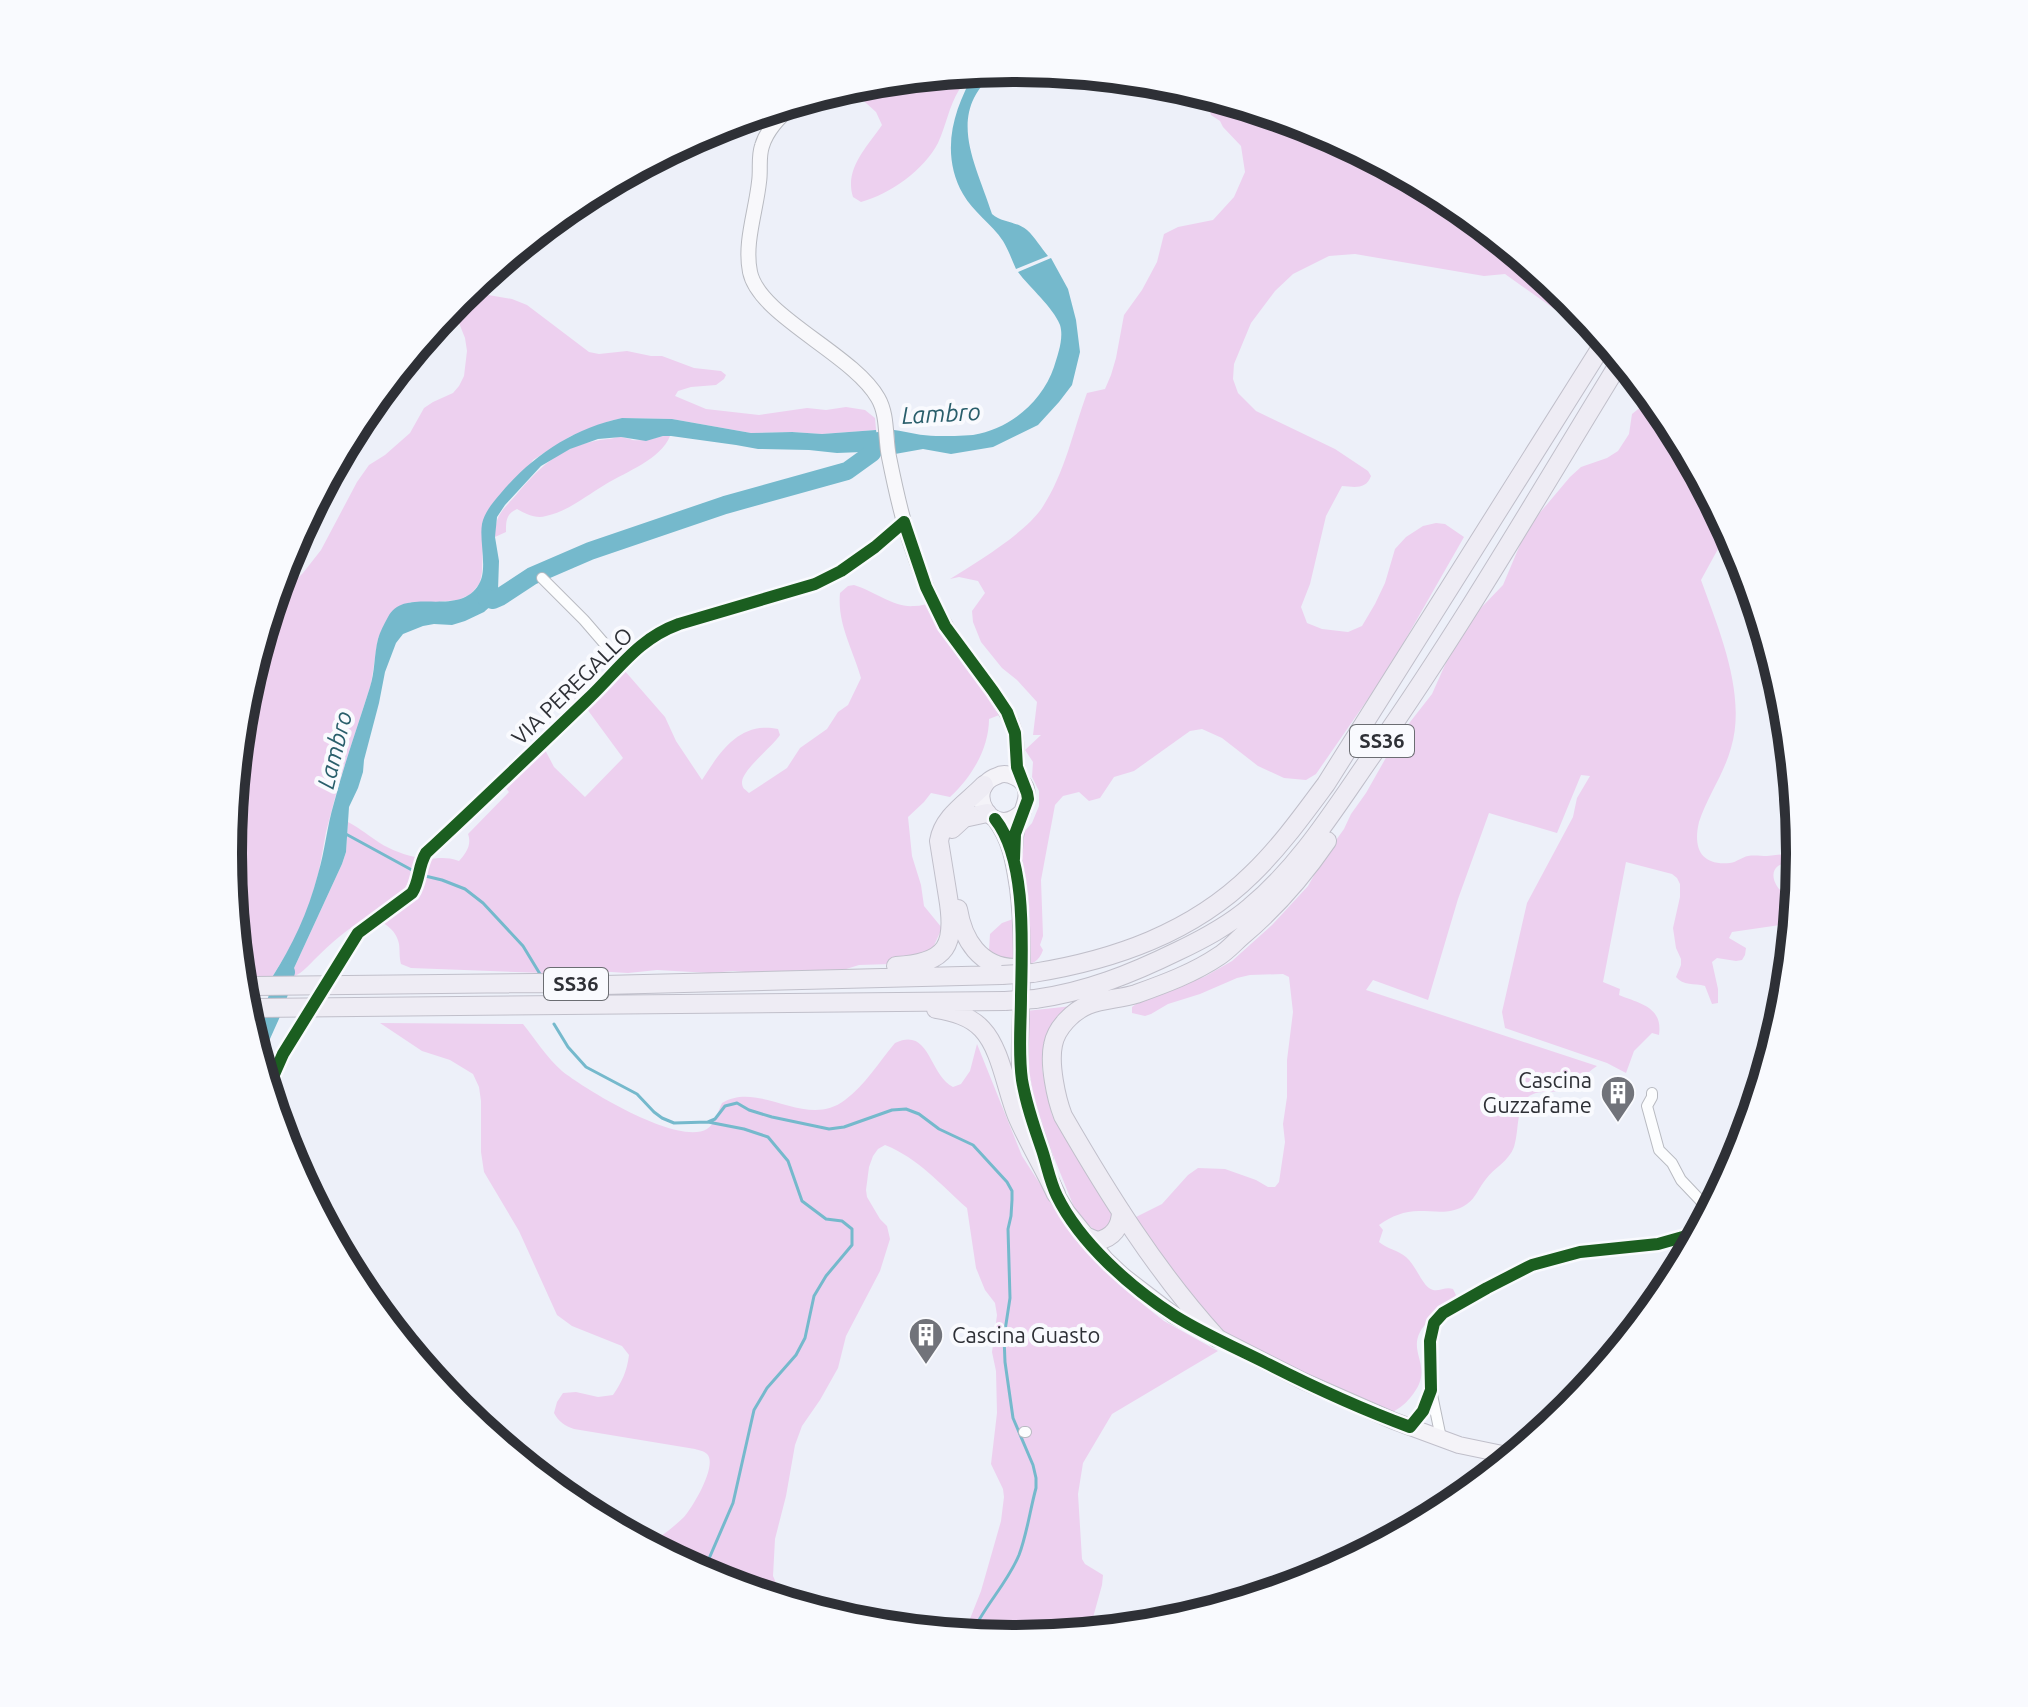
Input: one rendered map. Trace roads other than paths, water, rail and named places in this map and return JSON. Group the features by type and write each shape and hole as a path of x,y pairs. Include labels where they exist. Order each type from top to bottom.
{"highway":[{"name":"SS36","path":"254,986 604,985 1008,972 1068,968 1112,956 1166,935 1237,888 1288,835 1326,784 1599,351"},
{"name":"SS36","path":"258,1008 1005,1001 1059,996 1122,978 1226,926 1250,908 1294,863 1421,686 1615,370"},
{"path":"1217,1338 1167,1279 1070,1127 1057,1102 1053,1045 1058,1030 1089,1004 1132,995 1181,976 1220,955 1253,927 1286,894 1322,848 1421,686"},
{"path":"735,982 782,974 917,965 935,957 949,941 952,922 939,841 941,833 950,817 991,780"},
{"path":"991,816 964,818 952,829 948,848 960,922 969,942 984,958 1008,972"},
{"path":"658,1003 742,1008 936,1009 970,1019 982,1029 992,1044 1017,1115 1056,1194"},
{"path":"1085,1236 1097,1241 1109,1236 1119,1226 1121,1211"}],"main road":[{"path":"1014,859 1006,835 981,800 991,780 1010,775 1022,782 1028,799 1015,834 1014,859 1021,947 1021,1078 1056,1194 1085,1236 1123,1276 1175,1316 1303,1381 1410,1427 1459,1445 1499,1453"},
{"path":"991,816 1008,821 1023,811"}],"street":[{"path":"778,119 762,147 759,161 760,181 752,225 750,274 758,290 772,306 859,374 879,400 904,522 926,587 945,626 1007,712 1015,733 1017,767 1022,782"},
{"name":"VIA PEREGALLO","path":"422,859 638,647 659,631 815,584 841,571 904,522"},
{"path":"542,578 622,664"},
{"path":"991,780 1012,750 1015,733"},
{"path":"1652,1093 1647,1106 1659,1150 1702,1203"},
{"path":"1441,1438 1431,1390 1430,1341 1434,1323 1443,1313 1532,1265 1573,1254 1658,1244 1683,1237"},
{"path":"1410,1427 1423,1411 1431,1390"}],"water":[{"path":"985,83 972,103 968,138 992,214 1027,230 1048,256 1016,269 1003,241 972,207 956,179 952,163 952,132 967,86"},
{"path":"1051,258 1068,289 1080,352 1072,385 1059,402 1038,425 993,447 951,454 923,449 895,454 894,430 936,436 987,432 1023,412 1041,392 1054,367 1061,330 1052,311 1018,272"},
{"path":"622,418 672,419 751,433 822,434 876,430 880,455 758,449 671,436 646,441 621,437 598,439 570,449 541,466 497,517 498,590 494,603 465,621 452,625 423,626 403,634 396,643 385,672 363,772 349,807 346,852 342,864 289,979 271,979 299,928 314,888 338,788 372,681 378,639 388,617 396,608 407,603 446,601 470,594 482,578 483,520 498,496 526,467 555,445 587,429"}],"waterway":[{"name":"Lambro","path":"486,598 493,600 500,597 532,576 590,551 725,505 847,471 872,453 878,441"},
{"path":"344,833 421,875 465,889 483,903 523,946 540,974"},
{"path":"264,1031 286,972"},
{"path":"554,1024 568,1047 586,1067 637,1094 662,1118 674,1123 708,1122 768,1137 788,1161 802,1201 826,1219 842,1221 852,1229 852,1245 814,1296 805,1338 796,1355 767,1388 754,1410 733,1503 708,1561"},
{"path":"708,1122 715,1119 725,1106 737,1103 772,1117 829,1129 844,1127 892,1110 906,1109 973,1145 1012,1191 1008,1229 1010,1298 1004,1337 1005,1362 1013,1418 1033,1465 1036,1488 1019,1555 977,1624"}],"place":[{"name":"Cascina Guzzafame","path":"1618,1124"},
{"name":"Cascina Guasto","path":"926,1366"}]}
